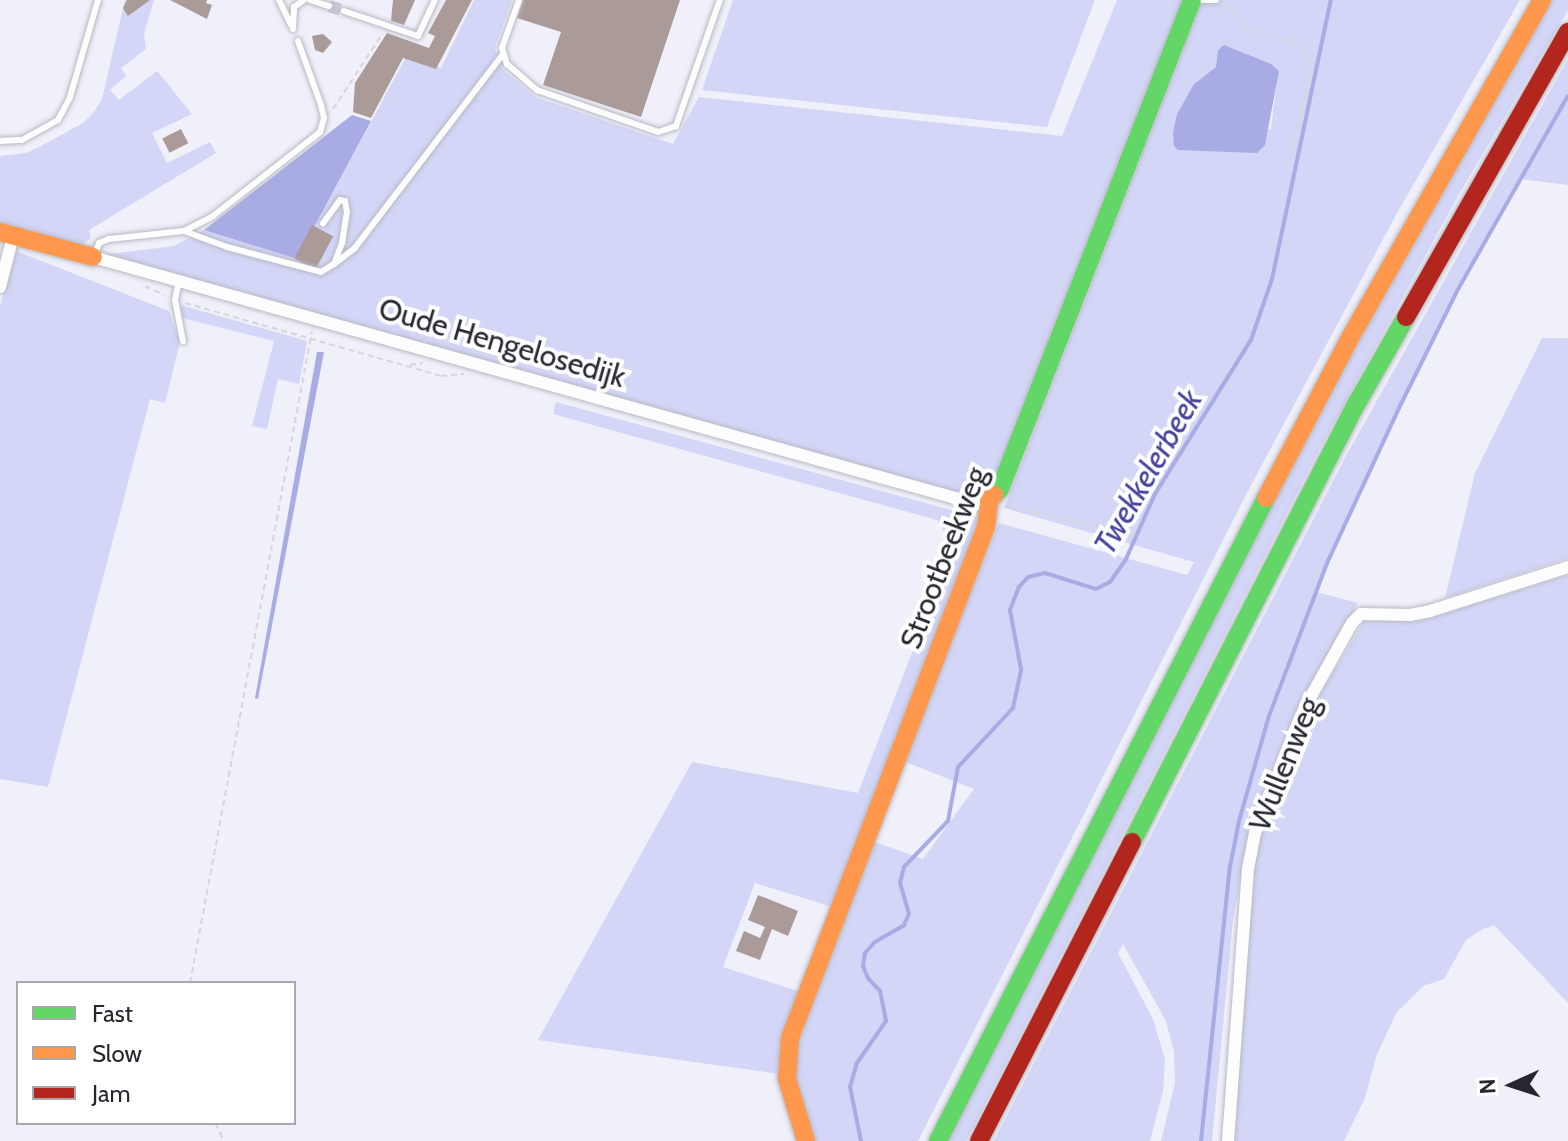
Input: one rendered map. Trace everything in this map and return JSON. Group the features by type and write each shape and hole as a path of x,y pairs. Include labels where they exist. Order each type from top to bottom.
{"main road":[{"name":"Strootbeekweg","path":"806,1141 787,1079 790,1038 986,527 989,501 1000,489 1192,0"},
{"path":"938,1141 1167,687 1350,338 1542,0"},
{"path":"979,1141 1350,417 1568,32"},
{"name":"Oude Hengelosedijk","path":"6,234 93,257"}],"street":[{"path":"0,287 6,234"},
{"name":"Oude Hengelosedijk","path":"93,257 977,504 989,501"},
{"name":"Wullenweg","path":"1228,1141 1248,869 1255,833 1305,707 1352,623 1361,614 1410,615 1430,611 1568,567"}],"lane":[{"path":"0,141 22,140 58,120 70,97 98,0"},
{"path":"279,0 293,29 294,7 304,0"},
{"path":"310,0 329,6"},
{"path":"344,11 418,36 435,0"},
{"path":"184,231 314,271 334,264 354,249 503,54 519,0"},
{"path":"503,54 507,64 537,90 658,132 670,131 676,126 720,0"},
{"path":"1202,0 1216,0"},
{"path":"93,257 99,243 109,239 184,231 213,216 320,132 324,118 317,89 298,41"},
{"path":"323,223 340,200 345,201 345,225 334,264"},
{"path":"179,281 175,300 183,341"}],"path":[{"path":"1223,0 1235,17 1251,30 1294,43 1303,49 1309,59 1310,78 1290,156"},
{"path":"324,118 338,104 388,25"},
{"path":"134,281 175,300 441,376 489,368"},
{"path":"190,981 314,319"},
{"path":"989,501 1118,531"}],"shaded area":[{"path":"125,0 154,0 144,34 146,49 121,68 126,76 110,90 119,100 157,71 192,114 152,133 167,163 210,142 216,153 89,230 91,238 77,248 0,225 0,156 26,153 41,146 83,123 94,112 102,99"},
{"path":"474,0 512,0 495,48 503,69 535,97 673,144 699,97 1062,136 1117,0 1185,0 995,484 984,497 976,499 102,255 174,246 204,230 297,259 406,57 441,68"},
{"path":"733,0 1095,0 1047,127 702,90"},
{"path":"1202,0 1520,0 1397,213 1249,489 918,1141 810,1141 795,1094 797,1048 872,841 923,859 974,789 903,761 999,523 1187,575 1194,562 1004,508","holes":["1218,50 1278,71 1271,129 1174,146 1177,114 1194,84 1216,67"]},
{"path":"1551,0 1568,0 1568,10 1459,194 1319,450 966,1141 943,1141 1298,450"},
{"path":"1568,59 1568,185 1520,179 1432,341 1360,490 1316,592 1358,603 1296,711 1249,832 1233,920 1212,1141 1161,1141 1175,1083 1174,1052 1166,1021 1123,944 1118,953 1153,1019 1165,1059 1163,1091 1150,1141 994,1141 1346,456"},
{"path":"16,251 169,311 180,342 165,403 150,399 48,787 0,779 0,306"},
{"path":"181,305 307,341 299,384 278,379 267,429 252,426 274,341 182,318"},
{"path":"1542,338 1568,338 1568,558 1445,598 1475,473"},
{"path":"556,402 984,519 833,907 755,883 723,967 801,992 780,1074 538,1040 692,762 858,793 953,546 937,520 553,414"},
{"path":"1568,575 1568,1003 1494,925 1483,929 1466,940 1444,979 1423,986 1397,1012 1377,1054 1365,1098 1344,1141 1235,1141 1239,1020 1254,866 1262,830 1297,736 1316,701 1365,619 1420,621"}],"water":[{"path":"1224,45 1271,64 1279,71 1265,145 1257,153 1178,150 1174,146 1173,133 1177,114 1194,84 1216,67 1218,50"},
{"path":"352,115 371,121 297,259 204,230"},
{"path":"317,352 324,352 258,699 255,698"}],"building":[{"path":"127,0 150,0 128,16 123,8"},
{"path":"170,0 207,0 206,3 212,5 207,19"},
{"path":"393,0 415,0 404,25 391,21"},
{"path":"446,0 472,0 436,69 403,58 371,118 353,112 355,83 387,33 429,48 435,36 428,33"},
{"path":"523,0 680,0 641,117 543,85 561,32 517,18"},
{"path":"323,34 332,42 323,53 315,50 312,36"},
{"path":"181,129 188,143 170,153 162,139"},
{"path":"312,225 333,236 315,270 294,259"},
{"path":"758,895 798,911 788,936 772,929 760,960 736,951 744,931 760,938 765,927 748,920"}],"waterway":[{"name":"Twekkelerbeek","path":"861,1141 850,1087 857,1063 886,1021 880,991 868,978 863,966 865,953 875,942 904,925 909,914 900,883 904,867 948,821 958,767 1013,708 1021,669 1010,610 1019,587 1028,577 1045,573 1096,589 1110,582 1126,559 1155,494 1251,340 1272,279 1331,0"},
{"path":"1201,1141 1230,867 1239,821 1269,716 1328,561 1401,404 1457,291 1568,96"}],"tunnel":[{"path":"329,6 344,11"}],"traffic: fast":[{"path":"994,495 1000,489 1192,0"},
{"path":"1132,842 1357,403 1406,317"},
{"path":"938,1141 1266,498"}],"traffic: slow":[{"path":"1266,498 1350,338 1542,0"},
{"path":"0,232 93,257"},
{"path":"806,1141 787,1079 790,1038 986,527 989,501 994,495"}],"traffic: jam":[{"path":"1406,317 1568,32"},
{"path":"979,1141 1132,842"}]}
